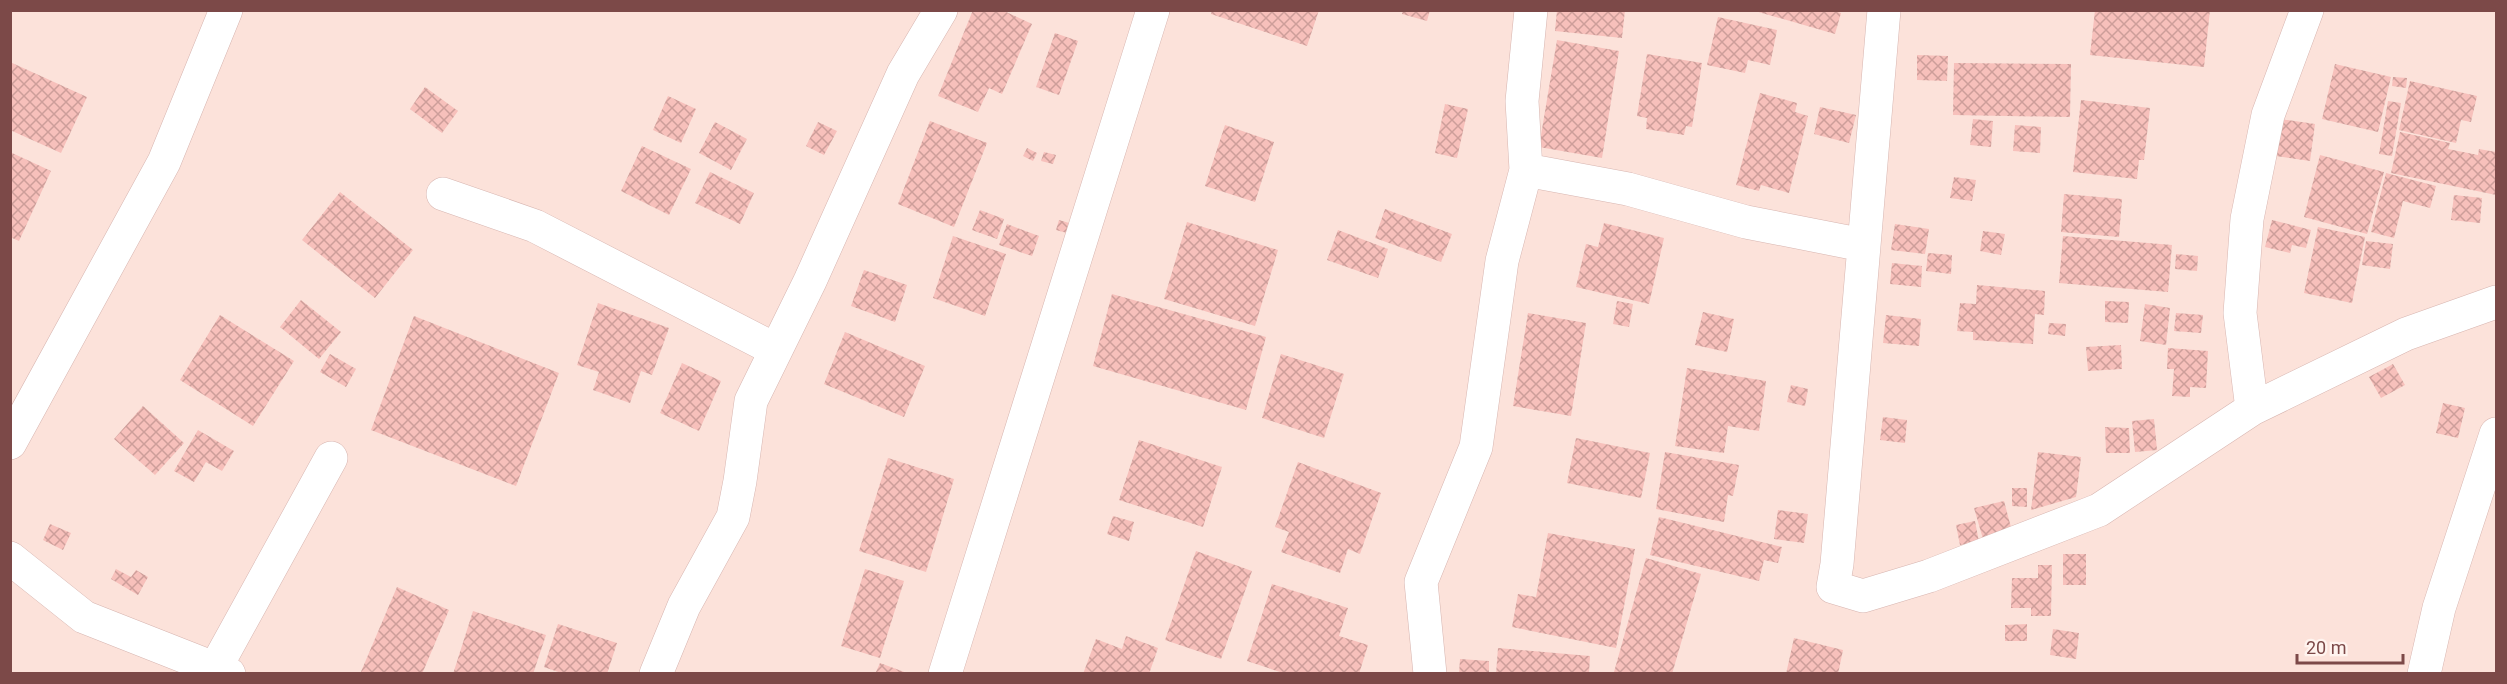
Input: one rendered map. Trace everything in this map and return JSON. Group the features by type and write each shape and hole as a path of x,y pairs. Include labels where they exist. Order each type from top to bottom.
{"street":[{"path":"10,443 164,162 226,10"},
{"path":"656,674 684,606 733,517 751,401 810,282 903,74 941,10"},
{"path":"945,674 1153,10"},
{"path":"1430,674 1421,582 1476,447 1502,261 1526,170 1522,101 1531,10"},
{"path":"1884,10 1837,564 1833,587 1863,596 1929,576 2098,510 2252,409 2406,334 2496,302"},
{"path":"2252,409 2240,313 2247,219 2268,115 2307,10"},
{"path":"1526,170 1628,189 1746,222 1863,245"},
{"path":"443,194 535,226 776,350"},
{"path":"2424,674 2439,608 2496,434"},
{"path":"10,558 84,617 219,671 331,458"}],"shaded area":[{"path":"11,11 2496,11 2496,673 11,673"}],"building":[{"path":"973,10 1002,10 1032,24 1002,94 989,88 978,112 938,96"},
{"path":"1212,10 1319,10 1307,46 1211,14"},
{"path":"1403,10 1430,10 1427,21 1402,14"},
{"path":"1557,10 1625,10 1622,38 1555,31"},
{"path":"1832,10 1841,13 1835,34 1755,11"},
{"path":"2095,10 2210,10 2204,67 2090,55"},
{"path":"1718,17 1777,30 1770,65 1748,60 1745,73 1707,65"},
{"path":"1055,33 1078,41 1059,95 1036,87"},
{"path":"1557,40 1619,51 1602,158 1539,147"},
{"path":"1647,54 1702,63 1692,127 1686,126 1684,135 1646,129 1647,118 1637,116"},
{"path":"1917,55 1948,56 1947,81 1917,80"},
{"path":"10,62 87,97 61,153 10,130"},
{"path":"1954,63 2071,64 2070,117 1953,115"},
{"path":"2335,64 2391,77 2378,132 2322,119"},
{"path":"2393,77 2407,78 2406,88 2392,86"},
{"path":"2410,81 2477,96 2471,122 2461,120 2456,143 2399,130"},
{"path":"425,87 458,111 442,133 410,109"},
{"path":"1760,93 1797,103 1795,112 1808,116 1789,193 1761,185 1759,191 1736,185"},
{"path":"668,96 696,109 681,143 653,130"},
{"path":"2081,100 2150,108 2144,160 2139,160 2137,179 2073,172"},
{"path":"2388,101 2401,103 2392,156 2379,154"},
{"path":"1445,104 1468,109 1457,158 1435,153"},
{"path":"1820,107 1856,115 1849,143 1814,134"},
{"path":"1973,119 1993,121 1991,147 1970,145"},
{"path":"2280,119 2315,124 2310,161 2276,156"},
{"path":"930,121 987,143 954,227 898,204"},
{"path":"715,122 747,139 731,170 699,153"},
{"path":"818,122 837,131 824,155 806,146"},
{"path":"1225,125 1274,142 1255,202 1205,186"},
{"path":"2015,125 2041,127 2040,153 2013,151"},
{"path":"2400,132 2450,143 2448,149 2478,155 2479,149 2496,152 2496,195 2391,173"},
{"path":"642,146 691,169 669,215 621,191"},
{"path":"1027,148 1037,153 1033,161 1023,156"},
{"path":"10,152 51,171 19,241 10,237"},
{"path":"1044,152 1056,155 1053,164 1041,161"},
{"path":"2320,155 2384,172 2367,234 2304,217"},
{"path":"710,172 754,193 740,224 695,203"},
{"path":"2386,173 2436,186 2430,208 2403,201 2394,238 2371,232"},
{"path":"1954,177 1976,180 1972,201 1950,198"},
{"path":"340,192 413,250 375,298 302,240"},
{"path":"2064,194 2122,199 2119,237 2061,232"},
{"path":"2454,195 2482,198 2480,223 2451,220"},
{"path":"1385,209 1452,234 1441,262 1375,238"},
{"path":"980,210 1004,219 997,239 972,230"},
{"path":"1059,220 1069,223 1067,233 1056,230"},
{"path":"2272,220 2311,230 2306,248 2292,245 2290,253 2265,247"},
{"path":"1187,222 1278,250 1255,326 1164,299"},
{"path":"1604,223 1664,238 1649,304 1576,287 1586,244 1598,247"},
{"path":"1007,224 1039,236 1032,256 999,245"},
{"path":"1895,224 1929,229 1925,254 1891,250"},
{"path":"2318,227 2365,237 2352,303 2304,293"},
{"path":"1338,230 1388,249 1378,278 1327,260"},
{"path":"1983,231 2005,234 2001,255 1980,251"},
{"path":"953,236 1006,254 985,316 933,298"},
{"path":"2063,236 2172,245 2168,292 2059,283"},
{"path":"2366,241 2393,244 2390,269 2362,265"},
{"path":"1928,253 1952,255 1951,274 1926,271"},
{"path":"2176,254 2198,256 2197,271 2175,269"},
{"path":"1892,263 1922,266 1921,287 1890,284"},
{"path":"864,270 907,285 895,322 851,306"},
{"path":"1977,285 2045,291 2044,315 2035,314 2033,344 1973,340 1973,332 1957,331 1960,303 1976,304"},
{"path":"1112,294 1266,337 1246,410 1093,366"},
{"path":"301,300 341,332 319,359 280,327"},
{"path":"1617,301 1633,304 1629,327 1613,324"},
{"path":"2105,301 2129,302 2128,323 2105,322"},
{"path":"598,303 669,328 652,375 641,371 630,403 593,390 599,372 577,365"},
{"path":"2145,304 2170,308 2166,345 2140,341"},
{"path":"1703,312 1734,319 1727,352 1695,345"},
{"path":"1528,313 1586,323 1571,416 1513,406"},
{"path":"2176,313 2203,315 2201,333 2174,331"},
{"path":"220,315 294,361 253,426 180,380"},
{"path":"1886,315 1921,319 1919,346 1883,343"},
{"path":"414,316 559,373 516,486 371,430"},
{"path":"2049,323 2066,324 2065,336 2048,334"},
{"path":"845,332 925,366 904,417 824,384"},
{"path":"2121,345 2122,369 2088,371 2086,347"},
{"path":"2168,348 2208,351 2206,388 2190,387 2190,397 2172,396 2174,369 2167,369"},
{"path":"330,354 356,369 346,387 320,372"},
{"path":"1281,354 1344,374 1324,438 1262,418"},
{"path":"682,363 721,381 699,431 660,413"},
{"path":"2393,364 2405,385 2381,398 2369,377"},
{"path":"1687,368 1766,381 1759,431 1728,426 1724,453 1675,446"},
{"path":"1791,385 1808,389 1805,406 1787,402"},
{"path":"2443,403 2465,408 2458,438 2436,433"},
{"path":"143,406 184,443 155,475 114,439"},
{"path":"1883,417 1907,420 1905,443 1880,440"},
{"path":"2154,419 2157,450 2135,452 2132,421"},
{"path":"2105,427 2129,428 2130,453 2106,453"},
{"path":"198,430 234,451 222,471 206,462 194,482 174,471"},
{"path":"1576,438 1650,453 1641,498 1567,483"},
{"path":"1139,440 1222,467 1203,527 1119,500"},
{"path":"1665,452 1739,465 1733,496 1728,495 1724,522 1656,509"},
{"path":"2038,452 2081,457 2076,497 2031,510"},
{"path":"888,458 954,479 926,572 859,551"},
{"path":"1298,462 1381,493 1360,554 1348,549 1340,573 1281,552 1289,532 1275,527"},
{"path":"2012,488 2027,488 2027,507 2012,506"},
{"path":"2004,501 2012,531 1983,539 1974,508"},
{"path":"1778,510 1808,514 1804,543 1774,539"},
{"path":"1113,516 1134,522 1129,541 1107,534"},
{"path":"1659,517 1782,547 1778,563 1764,560 1759,581 1650,555"},
{"path":"1975,521 1979,542 1960,545 1956,525"},
{"path":"50,524 71,533 63,550 43,540"},
{"path":"1548,533 1635,549 1616,648 1512,627 1518,594 1536,597"},
{"path":"1196,551 1252,571 1221,659 1165,640"},
{"path":"2063,554 2086,554 2086,585 2063,585"},
{"path":"1646,558 1701,574 1672,674 1614,672"},
{"path":"2038,565 2052,565 2051,616 2031,616 2031,608 2011,608 2012,578 2038,578"},
{"path":"116,569 131,577 136,570 148,577 138,595 111,579"},
{"path":"865,569 904,581 880,658 841,646"},
{"path":"1272,584 1348,608 1339,636 1368,645 1359,674 1286,674 1247,661"},
{"path":"397,587 449,610 422,674 360,674"},
{"path":"473,611 546,635 533,674 453,674"},
{"path":"558,624 617,643 607,674 564,674 544,667"},
{"path":"2027,624 2027,641 2005,641 2005,625"},
{"path":"2053,629 2079,633 2076,659 2050,655"},
{"path":"1126,636 1158,648 1149,674 1083,674 1096,639 1122,649"},
{"path":"1794,638 1843,650 1838,674 1786,674"},
{"path":"1498,648 1590,656 1589,674 1496,674"},
{"path":"1460,659 1489,661 1489,674 1459,674"},
{"path":"880,663 907,673 907,674 875,674"}]}
